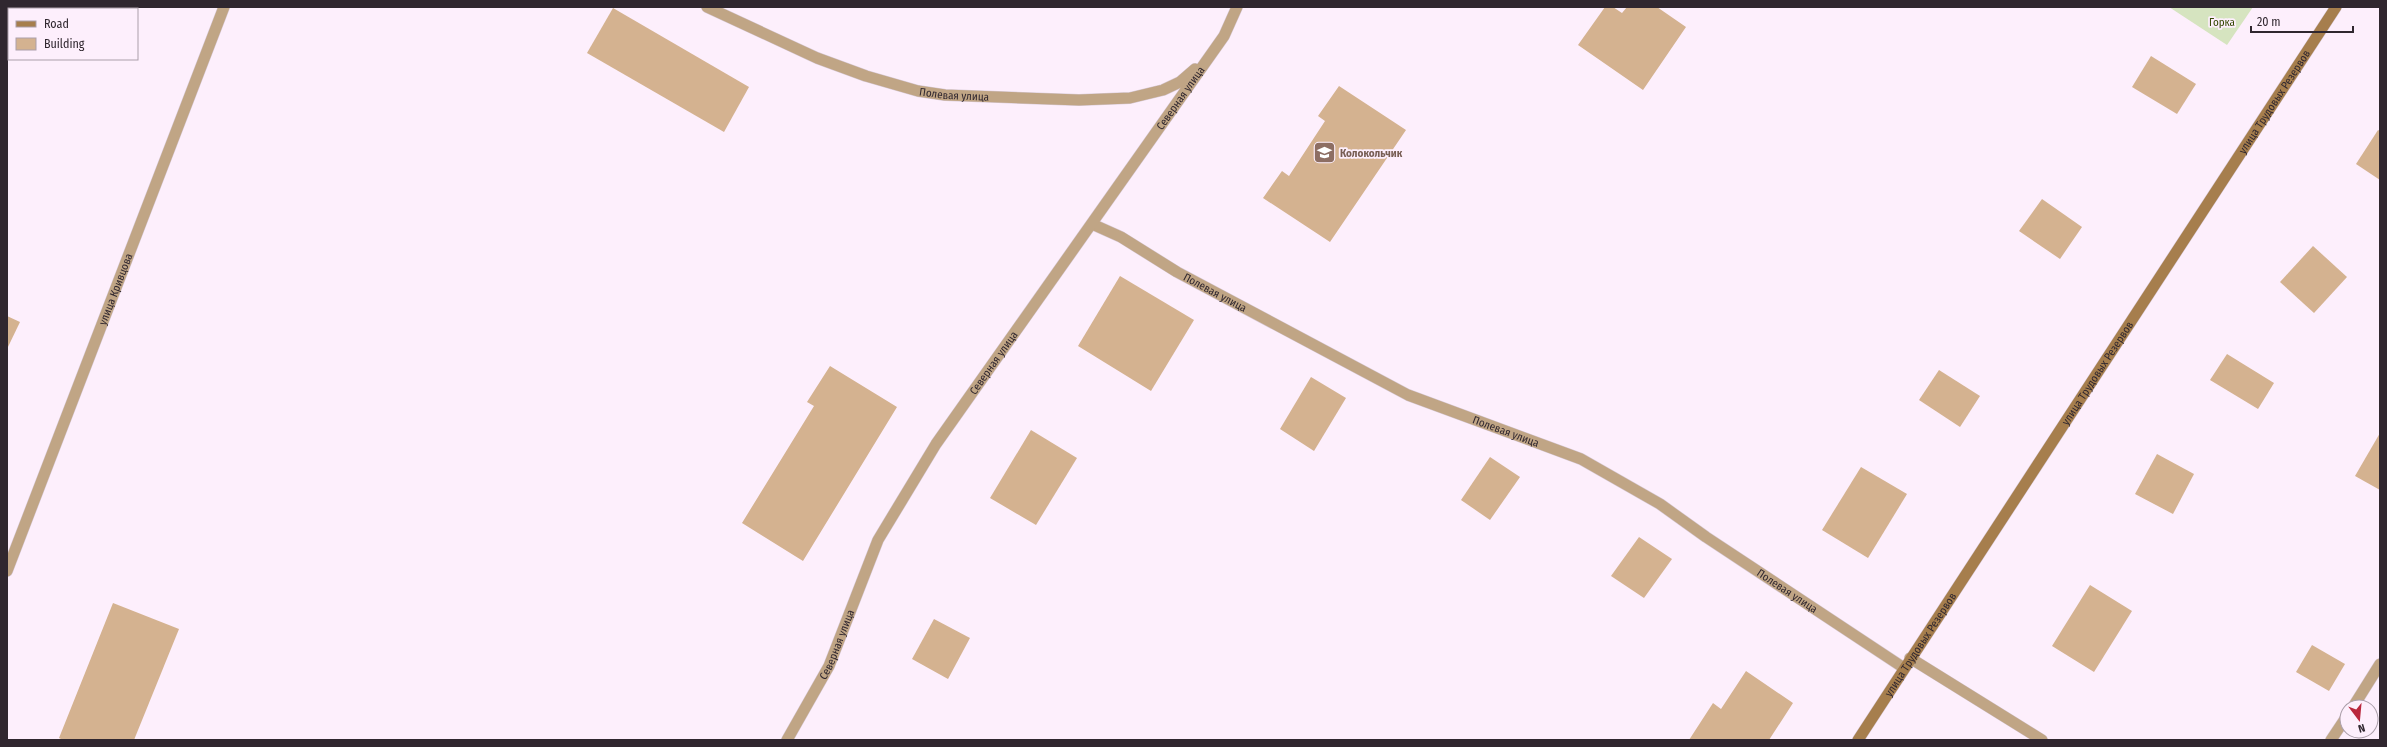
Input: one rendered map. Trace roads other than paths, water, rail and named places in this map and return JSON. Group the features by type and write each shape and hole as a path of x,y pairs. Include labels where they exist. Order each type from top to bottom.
{"main road":[{"name":"улица Трудовых Резервов","path":"1858,740 2336,7"}],"street":[{"name":"улица Кривцова","path":"7,570 224,7"},
{"name":"Полевая улица","path":"707,7 817,58 866,76 918,91 944,95 1079,100 1130,98 1163,90 1180,82 1208,58"},
{"name":"Северная улица","path":"787,740 829,666 878,540 901,499 936,444 1224,36 1237,7"},
{"name":"Полевая улица","path":"1092,224 1121,237 1177,272 1408,395 1581,459 1660,504 1706,538 1907,663 2042,740"},
{"path":"2357,699 2380,664"},
{"path":"2332,740 2339,729"}],"place":[{"name":"Колокольчик","path":"1325,153"}],"park label":[{"name":"Горка","path":"2222,22"}]}
